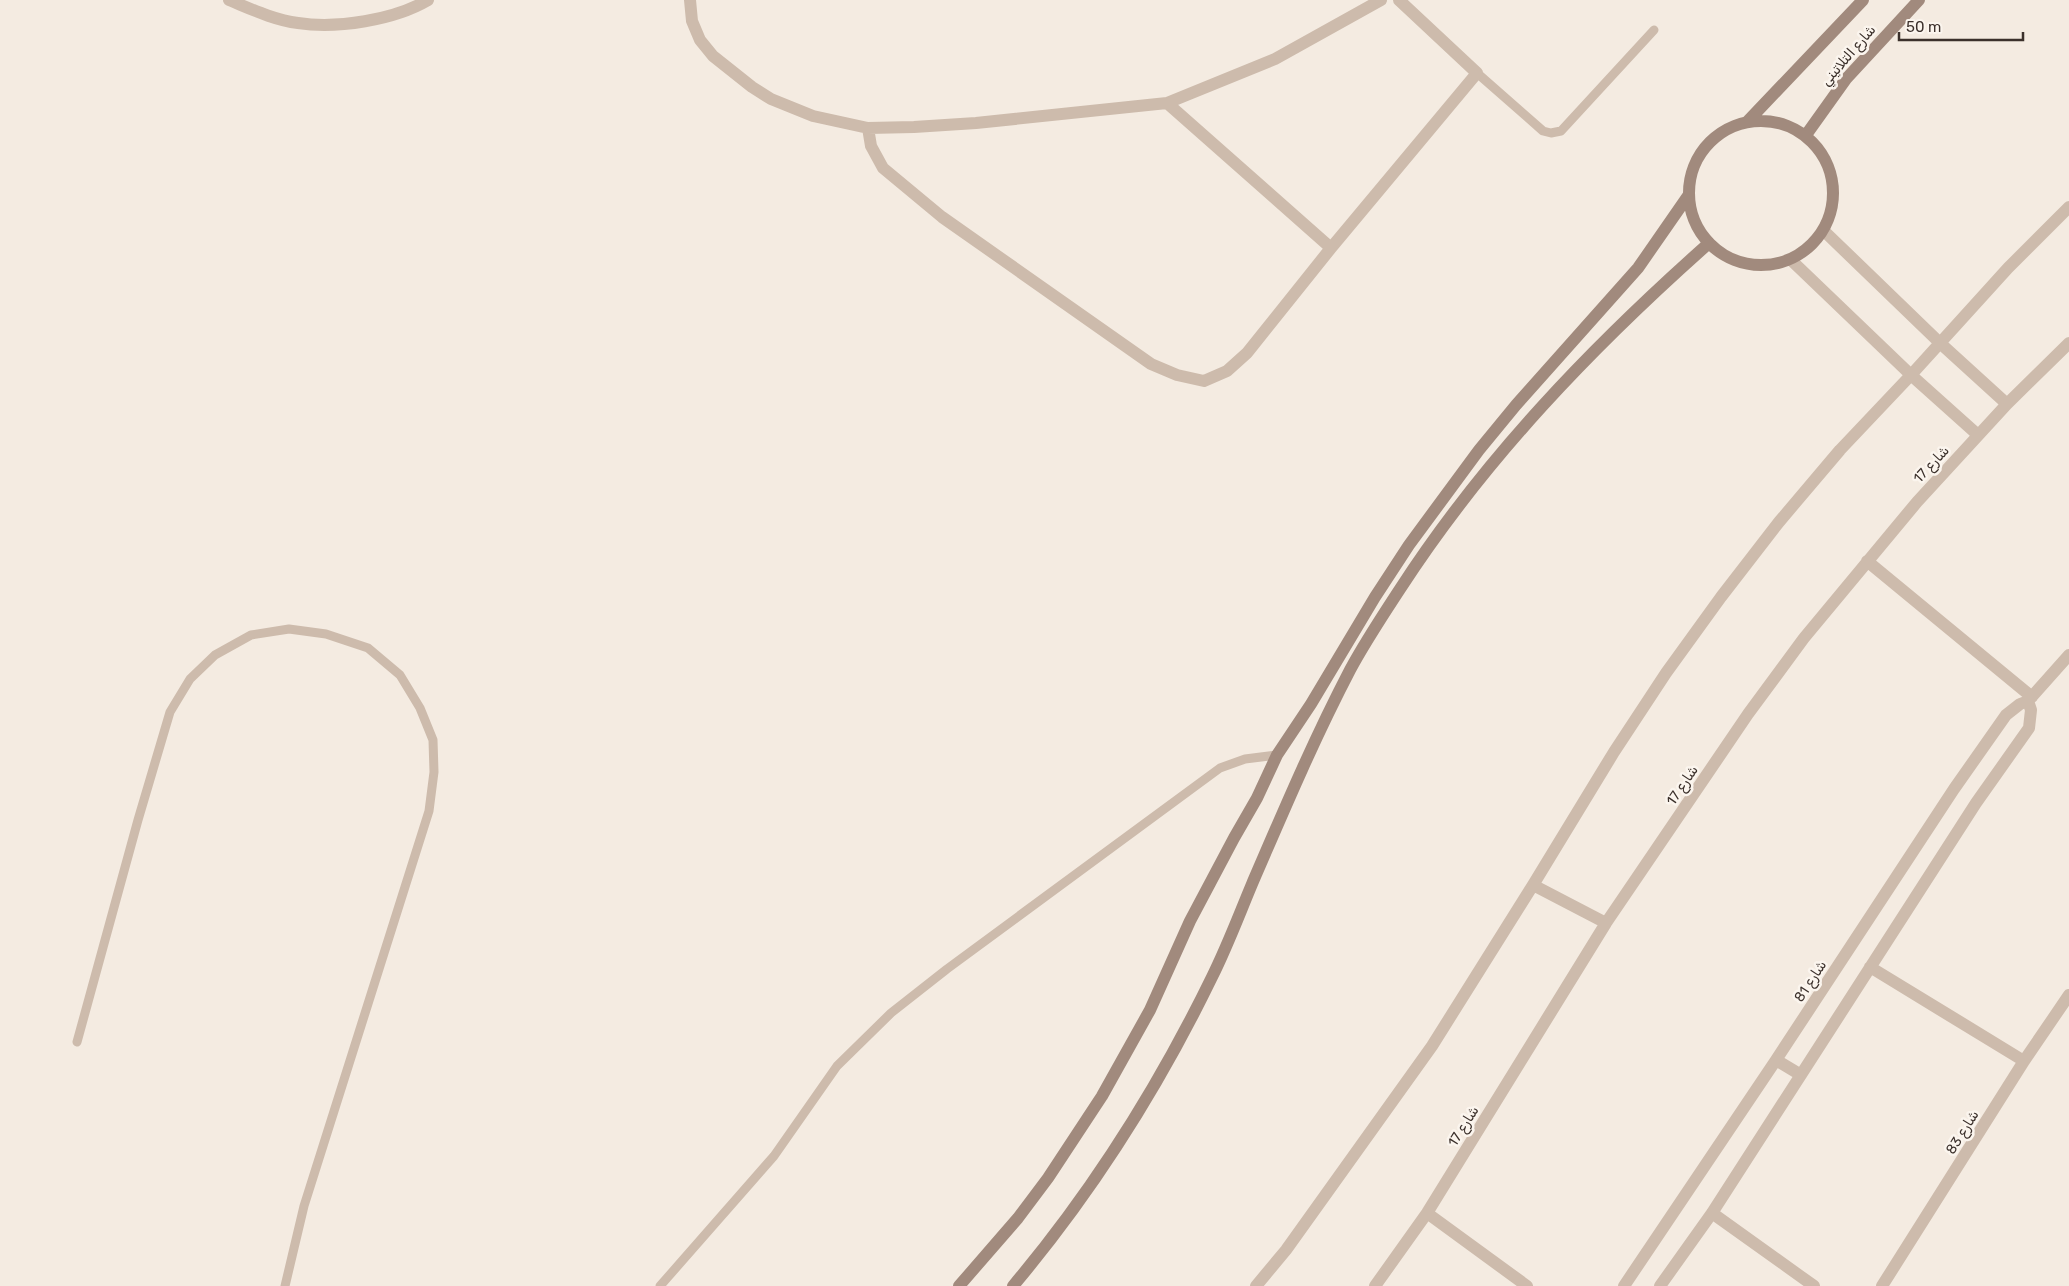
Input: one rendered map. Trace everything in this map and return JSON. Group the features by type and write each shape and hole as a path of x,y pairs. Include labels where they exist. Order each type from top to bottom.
{"main road":[{"name":"شارع التلاتيني","path":"1748,121 1863,0"},
{"name":"شارع التلاتيني","path":"1806,134 1846,79 1919,0"},
{"path":"1748,121 1778,122 1806,134 1824,154 1833,179 1833,206 1824,231 1810,248 1791,260 1770,266 1747,265 1726,258 1708,244 1694,222 1688,196 1692,170 1704,148 1724,130 1748,121"},
{"path":"959,1286 1011,1226 1048,1178 1102,1096 1150,1010 1199,904 1257,798 1277,755 1311,704 1375,597 1443,497 1516,405 1638,268 1688,196"},
{"path":"1013,1286 1069,1216 1106,1164 1164,1070 1214,973 1293,789 1351,668 1414,567 1482,475 1563,382 1629,315 1708,244"}],"street":[{"path":"229,0 259,13 298,23 332,24 384,17 428,0"},
{"path":"690,0 692,21 700,40 713,56 752,87 771,99 813,116 868,128 914,127 995,121 1166,104 1275,59 1381,0"},
{"path":"868,128 871,146 883,168 942,217 1151,364 1177,375 1204,381 1227,371 1248,352 1331,248 1477,73 1399,0"},
{"path":"1166,104 1331,248"},
{"path":"1256,1286 1286,1250 1426,1054 1533,886 1614,752 1666,673 1721,597 1779,522 1840,450 1911,376 2008,268 2069,207"},
{"path":"1824,231 1940,343 2008,404"},
{"path":"1791,260 1911,376 1978,434"},
{"name":"شارع 17","path":"1375,1286 1427,1213 1606,923 1748,714 1804,638 1917,502 1978,434 2069,343"},
{"path":"1660,1286 1712,1212 1976,803 2029,728 2030,699 1867,560"},
{"name":"شارع 81","path":"1624,1286 1776,1060 1927,830 2001,722 2013,708 2030,699 2069,655"},
{"path":"1533,886 1606,923"},
{"path":"1870,967 2024,1061"},
{"name":"شارع 83","path":"1882,1286 2024,1061 2069,995"},
{"path":"1776,1060 1801,1075"},
{"path":"1712,1212 1814,1286"},
{"path":"1427,1213 1527,1286"}],"lane":[{"path":"1477,73 1544,131 1552,134 1561,131 1654,30"},
{"path":"77,1042 138,820 170,712 190,679 215,655 251,636 289,629 326,634 368,648 400,675 420,708 433,740 434,772 430,811 304,1206 285,1286"},
{"path":"660,1286 774,1156 837,1066 891,1013 947,969 1220,768 1245,759 1277,755"}]}
